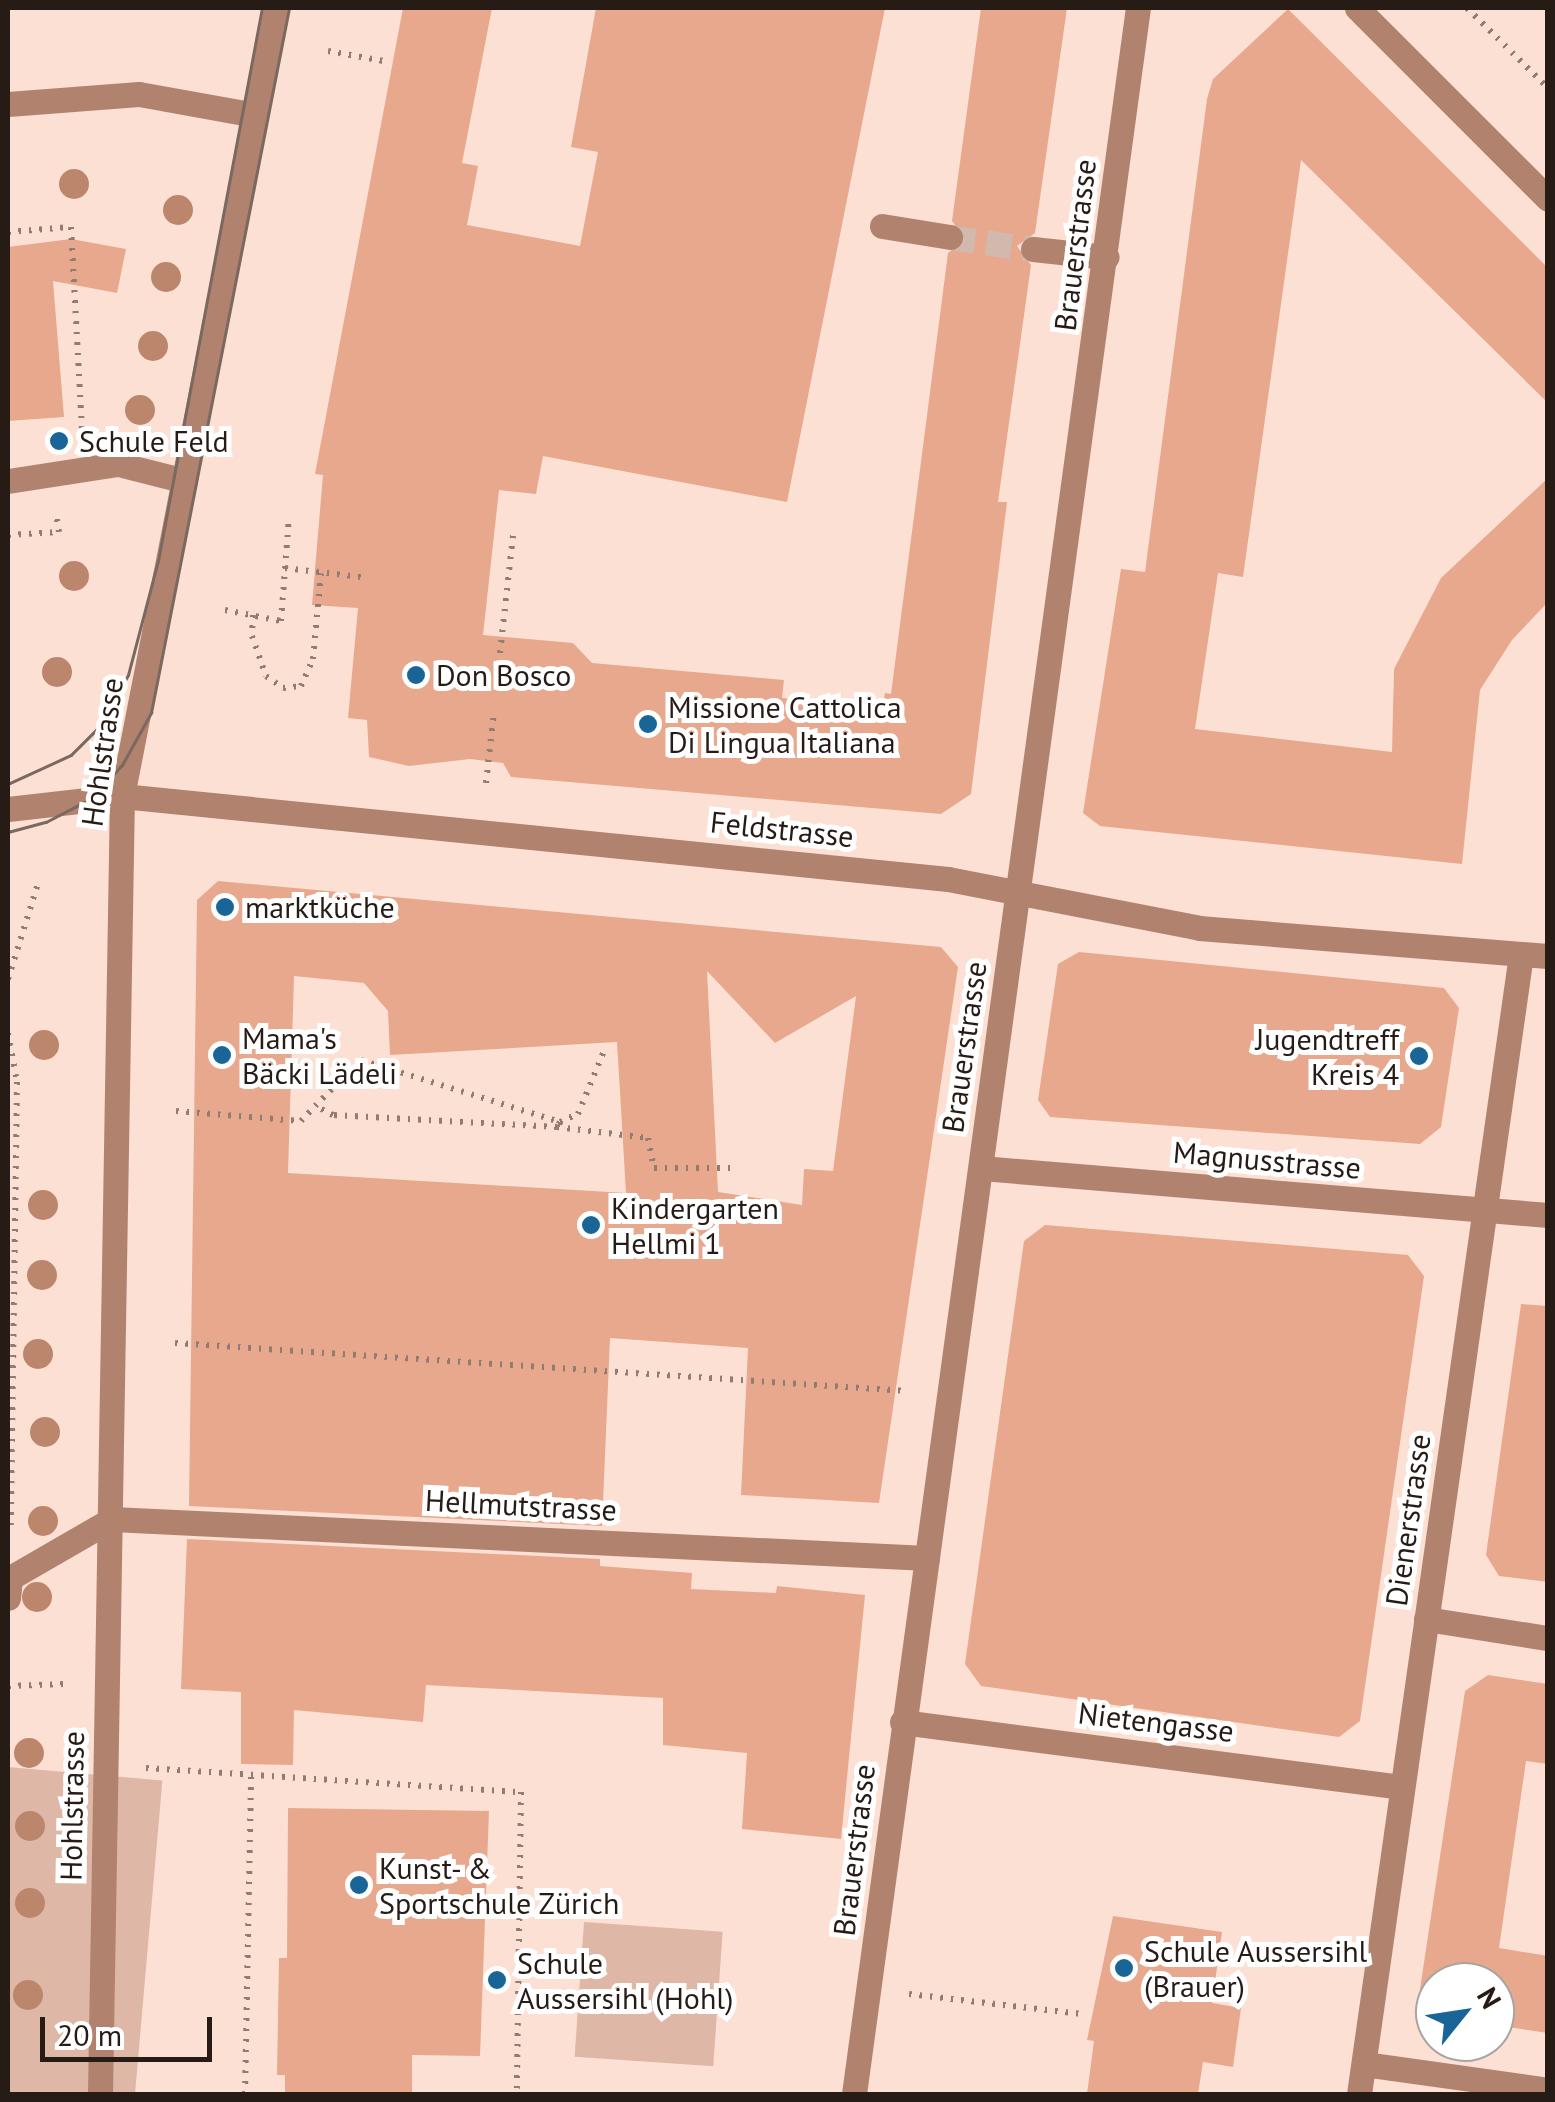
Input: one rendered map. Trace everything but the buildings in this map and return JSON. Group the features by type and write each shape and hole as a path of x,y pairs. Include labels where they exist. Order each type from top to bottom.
{"street":[{"name":"Hohlstrasse","path":"100,2094 122,796 276,8"},
{"name":"Brauerstrasse","path":"854,2094 1138,8"},
{"path":"1357,8 1548,198"},
{"path":"8,104 139,94 256,115"},
{"path":"882,226 950,236"},
{"path":"1033,248 1107,257"},
{"path":"8,481 118,464 185,482"},
{"name":"Feldstrasse","path":"8,808 122,796 1017,888 1199,928 1534,955"},
{"name":"Dienerstrasse","path":"1359,2094 1485,1212 1534,955"},
{"name":"Magnusstrasse","path":"982,1168 1548,1215"},
{"path":"9,1588 112,1519"},
{"name":"Hellmutstrasse","path":"112,1519 927,1558"},
{"path":"1426,1619 1548,1638"},
{"name":"Nietengasse","path":"902,1722 1401,1787"},
{"path":"1364,2064 1548,2090"}],"path":[{"path":"1467,8 1548,88"},
{"path":"328,51 389,62"},
{"path":"8,232 72,228 84,470"},
{"path":"225,610 281,620 289,517"},
{"path":"500,653 513,535"},
{"path":"285,568 361,576"},
{"path":"253,615 252,636 266,676 283,688 301,686 313,659 321,572"},
{"path":"486,783 494,712"},
{"path":"8,979 38,883"},
{"path":"8,1033 17,1082 9,1588"},
{"path":"176,1112 301,1120 361,1060 558,1124 578,1114 604,1051"},
{"path":"315,1106 333,1115 558,1124 648,1138 654,1168 732,1168"},
{"path":"175,1343 909,1391"},
{"path":"8,1686 106,1682"},
{"path":"170,1770 521,1792 516,2094"},
{"path":"245,2094 251,1776"},
{"path":"900,1993 1082,2014"}],"shaded area":[{"path":"8,1767 162,1781 135,2094 8,2094"},
{"path":"584,1922 723,1932 713,2066 575,2057"}],"tunnel":[{"path":"950,237 1033,249"}],"tram line":[{"path":"8,784 71,755 100,726 128,675 158,561 262,8"},
{"path":"8,832 46,822 90,799 122,765 151,713 289,8"}],"place":[{"name":"Schule Feld","path":"59,441"},
{"name":"Don Bosco","path":"416,675"},
{"name":"Missione Cattolica Di Lingua Italiana","path":"648,724"},
{"name":"marktküche","path":"225,907"},
{"name":"Mama's Bäcki Lädeli","path":"222,1055"},
{"name":"Jugendtreff Kreis 4","path":"1419,1056"},
{"name":"Kindergarten Hellmi 1","path":"591,1225"},
{"name":"Kunst- & Sportschule Zürich","path":"359,1885"},
{"name":"Schule Aussersihl (Brauer)","path":"1124,1968"},
{"name":"Schule Aussersihl (Hohl)","path":"497,1980"}]}
